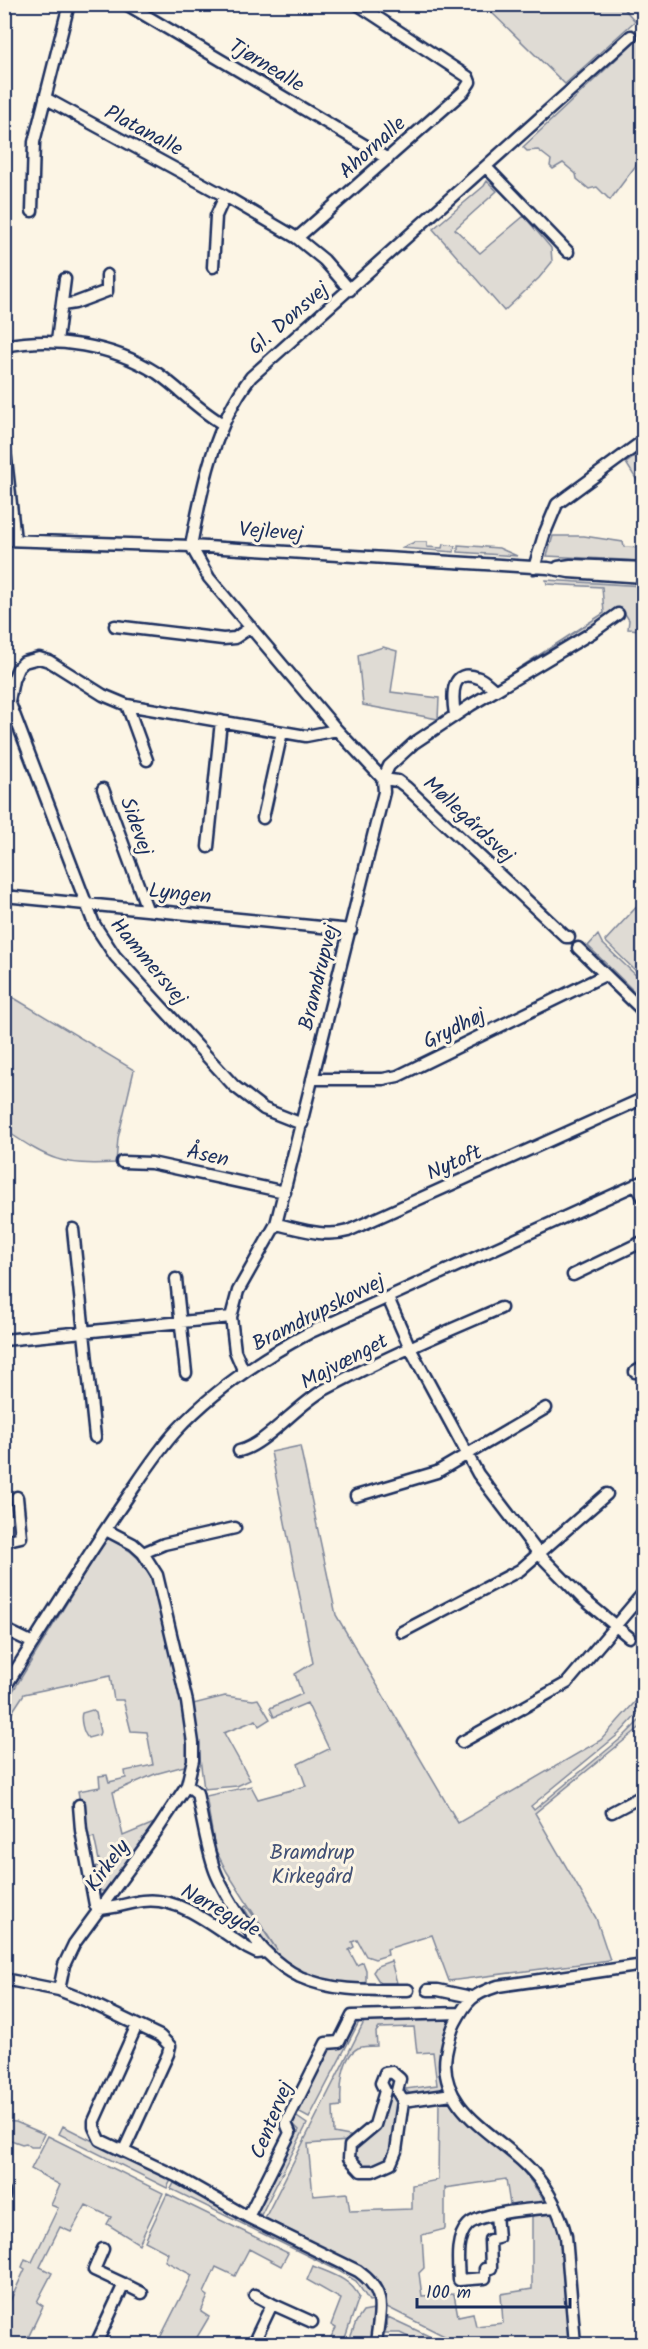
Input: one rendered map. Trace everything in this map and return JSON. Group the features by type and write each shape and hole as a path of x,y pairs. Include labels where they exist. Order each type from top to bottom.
{"street":[{"path":"32,211 34,142 69,4"},
{"name":"Tjørnealle","path":"126,4 388,159"},
{"name":"Ahornalle","path":"297,238 464,91 470,82 468,77 357,4"},
{"name":"Gl. Donsvej","path":"191,546 199,497 223,424 235,398 251,377 631,36"},
{"name":"Platanalle","path":"45,98 297,238 324,260 350,290"},
{"path":"486,167 567,252"},
{"path":"213,267 216,216 225,196"},
{"path":"62,305 75,303 107,291 107,275"},
{"path":"57,341 65,279"},
{"path":"4,346 22,342 57,341 99,348 127,358 157,374 205,414 223,424"},
{"path":"534,568 557,504 644,440"},
{"path":"4,441 10,540"},
{"name":"Vejlevej","path":"10,540 191,546 534,568 571,565 644,568"},
{"path":"191,546 209,578 337,729 383,779 389,766 403,751 495,690 593,632 618,614"},
{"name":"Vejlevej","path":"548,568 569,572 644,577"},
{"path":"115,626 223,639 235,638 250,627"},
{"name":"Hammersvej","path":"127,705 104,695 49,661 39,658 30,660 18,668 9,701 84,903 94,924 115,956 234,1086 264,1109 302,1124"},
{"path":"456,715 453,701 454,685 458,679 480,678 495,690"},
{"path":"147,760 127,705 306,736 337,729"},
{"path":"208,847 221,721"},
{"path":"263,818 282,732"},
{"name":"Bramdrupvej","path":"244,1372 236,1352 231,1317 238,1291 276,1224 383,804 383,779"},
{"name":"Møllegårdsvej","path":"383,779 398,781 406,786 569,937"},
{"name":"Sidevej","path":"103,789 147,909"},
{"name":"Lyngen","path":"4,896 351,930"},
{"path":"578,948 644,1012"},
{"name":"Grydhøj","path":"312,1079 383,1079 398,1076 605,975"},
{"name":"Nytoft","path":"276,1224 323,1234 335,1235 348,1231 644,1098"},
{"name":"Åsen","path":"122,1162 151,1163 285,1192"},
{"path":"640,1183 644,1199"},
{"name":"Bramdrupskovvej","path":"4,1689 150,1463 173,1434 202,1406 244,1372 309,1333 640,1183"},
{"path":"73,1229 95,1437"},
{"path":"573,1275 644,1241"},
{"path":"176,1279 186,1373"},
{"name":"Majvænget","path":"388,1298 410,1348 478,1474 539,1554 582,1598 628,1637"},
{"name":"Majvænget","path":"239,1451 251,1449 289,1415 322,1391 410,1348 501,1308"},
{"path":"4,1340 231,1317"},
{"path":"357,1496 437,1472 546,1408"},
{"path":"402,1632 520,1570 607,1494"},
{"path":"4,1541 21,1537 17,1497"},
{"path":"143,1553 164,1544 235,1528"},
{"name":"Kirkely","path":"79,1804 81,1830 94,1905 98,1909 158,1829 187,1785 193,1760 188,1702 157,1575 143,1553 133,1544 106,1530"},
{"path":"462,1742 567,1683 644,1592"},
{"path":"4,1629 33,1643"},
{"path":"187,1785 196,1792 214,1870 265,1952"},
{"path":"612,1812 644,1796"},
{"name":"Nørregyde","path":"98,1909 111,1909 142,1901 167,1902 183,1908 247,1948 257,1953 265,1952 282,1967 302,1977 343,1988 408,1990"},
{"path":"59,1990 64,1965 74,1944 98,1909"},
{"path":"575,2344 566,2236 562,2218 532,2171 463,2111 452,2094 445,2062 452,2028 460,2013 478,1992 498,1986 644,1965"},
{"path":"4,1979 59,1990 104,2008 160,2036 170,2046 124,2150"},
{"path":"428,1990 438,1990 471,1998"},
{"name":"Centervej","path":"248,2217 290,2133 286,2123 327,2043 339,2043 352,2016 460,2013"},
{"path":"137,2025 94,2121 94,2127 100,2140 176,2176 248,2217 370,2279 380,2296 376,2344"},
{"path":"392,2072 400,2079 397,2091 403,2101 396,2151 392,2163 373,2171 361,2171 349,2158 350,2146 375,2125 386,2091 381,2083 382,2078 385,2073 392,2072"},
{"path":"386,2091 397,2091"},
{"path":"403,2101 452,2094"},
{"path":"496,2214 498,2238 490,2240 491,2268 485,2269 484,2278 459,2280 457,2257 468,2225 483,2217 496,2214 556,2207"},
{"path":"103,2248 94,2270 142,2294"},
{"path":"96,2344 124,2284"},
{"path":"255,2295 312,2322"},
{"path":"253,2344 272,2304"}],"green space":[{"path":"484,5 621,5 635,21 565,84"},
{"path":"643,34 643,156 610,200 597,187 589,189 563,163 553,169 550,166 551,160 538,150 527,151 523,147"},
{"path":"487,181 497,191 455,229 480,253 524,216 551,248 552,262 539,278 504,311 433,229"},
{"path":"636,456 643,466 643,490 626,463"},
{"path":"553,536 584,536 623,542 624,547 643,548 643,561 547,556"},
{"path":"415,542 427,542 427,547 442,548 443,544 455,546 454,552 401,548"},
{"path":"458,545 499,548 517,556 458,552"},
{"path":"546,580 643,586 643,630 628,629 629,620 622,609 518,673 513,672 604,613 602,587 547,584"},
{"path":"383,647 397,651 391,692 439,698 438,719 363,705 358,655"},
{"path":"643,900 643,978 605,941"},
{"path":"598,935 602,943 643,982 643,1000 588,946"},
{"path":"4,992 134,1070 118,1138 116,1163 82,1163 57,1159 5,1130"},
{"name":"Bramdrup Kirkegård","path":"300,1446 336,1615 458,1823 601,1740 643,1693 643,1708 620,1733 531,1806 534,1810 624,1736 643,1717 643,1725 535,1813 596,1918 610,1960 449,1981 432,1935 387,1949 388,1955 375,1959 366,1956 357,1940 352,1942 354,1947 349,1950 357,1965 363,1962 366,1982 345,1984 307,1975 285,1965 272,1954 259,1935 244,1908 246,1905 277,1950 227,1872 215,1849 206,1796 251,1786 258,1799 306,1786 298,1764 329,1749 307,1703 274,1717 270,1708 302,1694 295,1674 313,1663 271,1452"},
{"path":"107,1537 130,1551 144,1564 161,1599 185,1718 188,1765 155,1774 113,1792 123,1836 154,1823 107,1891 101,1891 97,1885 93,1868 100,1865 94,1837 87,1839 78,1791 100,1787 99,1776 107,1775 109,1782 126,1778 125,1771 153,1765 147,1732 131,1731 123,1700 114,1700 110,1676 24,1694 5,1723 5,1704"},
{"path":"225,1696 258,1699 270,1719 259,1726 256,1720 224,1733 250,1780 237,1786 204,1789 193,1704"},
{"path":"92,1710 96,1713 100,1732 99,1735 88,1738 83,1729 81,1716 82,1713"},
{"path":"391,1961 397,1983 380,1983 373,1972 377,1966"},
{"path":"446,2016 451,2019 444,2040 445,2086 438,2092 410,2094 405,2089 437,2085 433,2052 417,2053 414,2027 379,2028 376,2032 377,2046 360,2047 352,2052 343,2074 341,2106 333,2107 334,2133 350,2136 348,2141 308,2144 313,2196 347,2193 350,2211 412,2209 412,2185 438,2180 439,2101 449,2101 472,2126 519,2167 544,2201 510,2205 506,2179 445,2188 445,2229 422,2235 424,2268 419,2273 422,2296 454,2294 458,2316 473,2313 476,2326 503,2323 501,2294 532,2289 532,2216 553,2214 566,2236 575,2344 460,2344 385,2306 379,2284 363,2268 265,2218 366,2018"},
{"path":"355,2019 360,2020 309,2118 296,2111 327,2050 340,2047"},
{"path":"393,2095 398,2098 396,2134 392,2152 383,2164 364,2167 354,2158 354,2146 389,2097"},
{"path":"294,2115 307,2124 261,2215 256,2212 299,2130 292,2123"},
{"path":"4,2121 16,2122 44,2134 38,2147 31,2147 26,2143 22,2144 5,2138"},
{"path":"63,2126 171,2180 167,2188 59,2134"},
{"path":"48,2136 163,2193 139,2244 107,2224 111,2217 86,2205 71,2232 60,2227 40,2267 52,2273 37,2302 43,2306 25,2344 5,2344 5,2312 25,2269 22,2267 25,2259 32,2262 58,2208 51,2205 60,2185 31,2169"},
{"path":"174,2183 362,2278 371,2288 375,2300 369,2301 356,2281 339,2271 171,2189"},
{"path":"167,2194 288,2253 281,2266 249,2249 235,2276 216,2267 204,2293 208,2296 201,2312 209,2317 193,2344 157,2344 192,2275 165,2261 168,2253 145,2241"},
{"path":"313,2266 346,2281 359,2297 343,2344 327,2344 336,2328 331,2325 341,2299 307,2280"},
{"path":"374,2310 370,2344 348,2344 356,2322 363,2312"},
{"path":"388,2317 446,2344 423,2344 400,2333 385,2333"}]}
